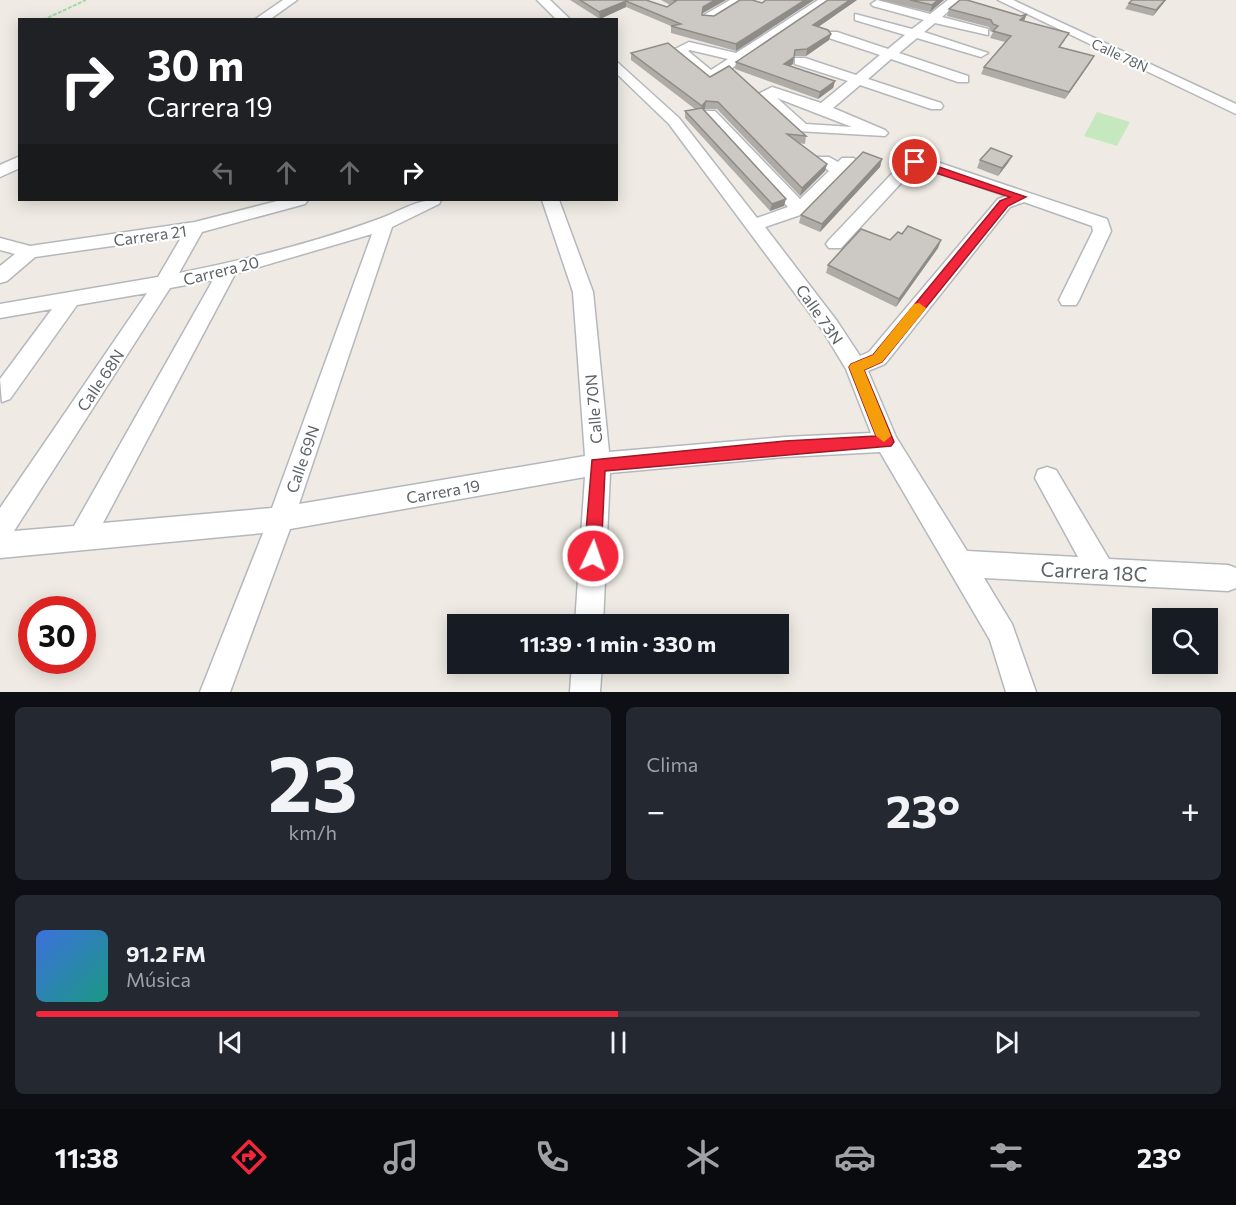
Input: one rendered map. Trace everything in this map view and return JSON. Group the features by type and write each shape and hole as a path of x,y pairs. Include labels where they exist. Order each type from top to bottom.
{"street":[{"path":"263,18 291,0"},
{"path":"543,0 563,18"},
{"path":"727,24 708,18 738,0"},
{"path":"739,58 826,0"},
{"path":"823,109 955,0"},
{"name":"Calle 78N","path":"1004,0 1236,110"},
{"path":"962,47 981,32 883,6 865,19 981,53"},
{"path":"992,9 1022,18"},
{"path":"936,106 805,63 839,37 963,79"},
{"name":"Calle 73N","path":"618,68 674,121 755,224 830,326 856,367 886,442 1002,634 1021,692"},
{"path":"772,91 823,109 878,131 880,134 802,128 765,94 772,91"},
{"path":"710,114 800,209"},
{"path":"755,224 777,220 800,209 844,166 823,160"},
{"path":"0,172 18,162"},
{"path":"835,244 909,165 915,162 1090,218 1101,224 1102,231 1069,300"},
{"path":"856,367 878,358 1004,203 1020,197"},
{"name":"Carrera 21","path":"0,244 30,252 195,228 295,201"},
{"name":"Carrera 20","path":"0,311 228,270 384,224 431,201"},
{"name":"Calle 70N","path":"550,201 583,292 598,464 590,614"},
{"name":"Calle 69N","path":"215,692 281,519 384,224"},
{"name":"Calle 68N","path":"0,530 164,283 195,228"},
{"path":"0,276 30,252"},
{"path":"82,537 228,270"},
{"path":"2,393 70,300"},
{"name":"Carrera 19","path":"0,545 281,519 598,464 785,447 886,442"},
{"path":"1047,478 1101,572"},
{"name":"Carrera 18C","path":"960,564 1228,579"},
{"path":"585,692 586,674"}],"path":[{"path":"47,18 86,0"}],"green space":[{"path":"1097,112 1130,122 1117,146 1084,136"}],"building":[{"path":"580,0 646,0 667,7 676,1 673,0 715,0 703,7 702,15 714,16 740,0 762,3 766,0 805,0 736,44 671,26 681,24 626,1 599,12"},
{"path":"828,0 850,0 813,25 828,30 831,34 807,49 795,50 794,57 784,64 835,81 820,92 736,62"},
{"path":"910,0 938,0 932,5"},
{"path":"960,0 1021,16 1027,14 1020,20 1069,33 1059,47 1094,56 1069,92 984,67 1011,36 993,31 998,26 991,20 949,9"},
{"path":"1132,0 1165,0 1156,10 1129,3"},
{"path":"668,43 710,77 729,66 806,136 787,134 827,164 802,188 718,102 706,101 702,106 631,53"},
{"path":"702,108 786,199 772,204 685,111"},
{"path":"991,148 1012,156 1002,168 980,160"},
{"path":"863,152 882,159 822,224 801,215"},
{"path":"908,226 941,240 899,299 828,265 861,229 890,240 898,232 902,234"}],"slow traffic":[{"path":"884,436 856,367 878,358 919,308"}],"route":[{"path":"593,556 598,464 785,447 886,442 856,367 878,358 1004,203 1020,197 924,163 915,162"}]}
